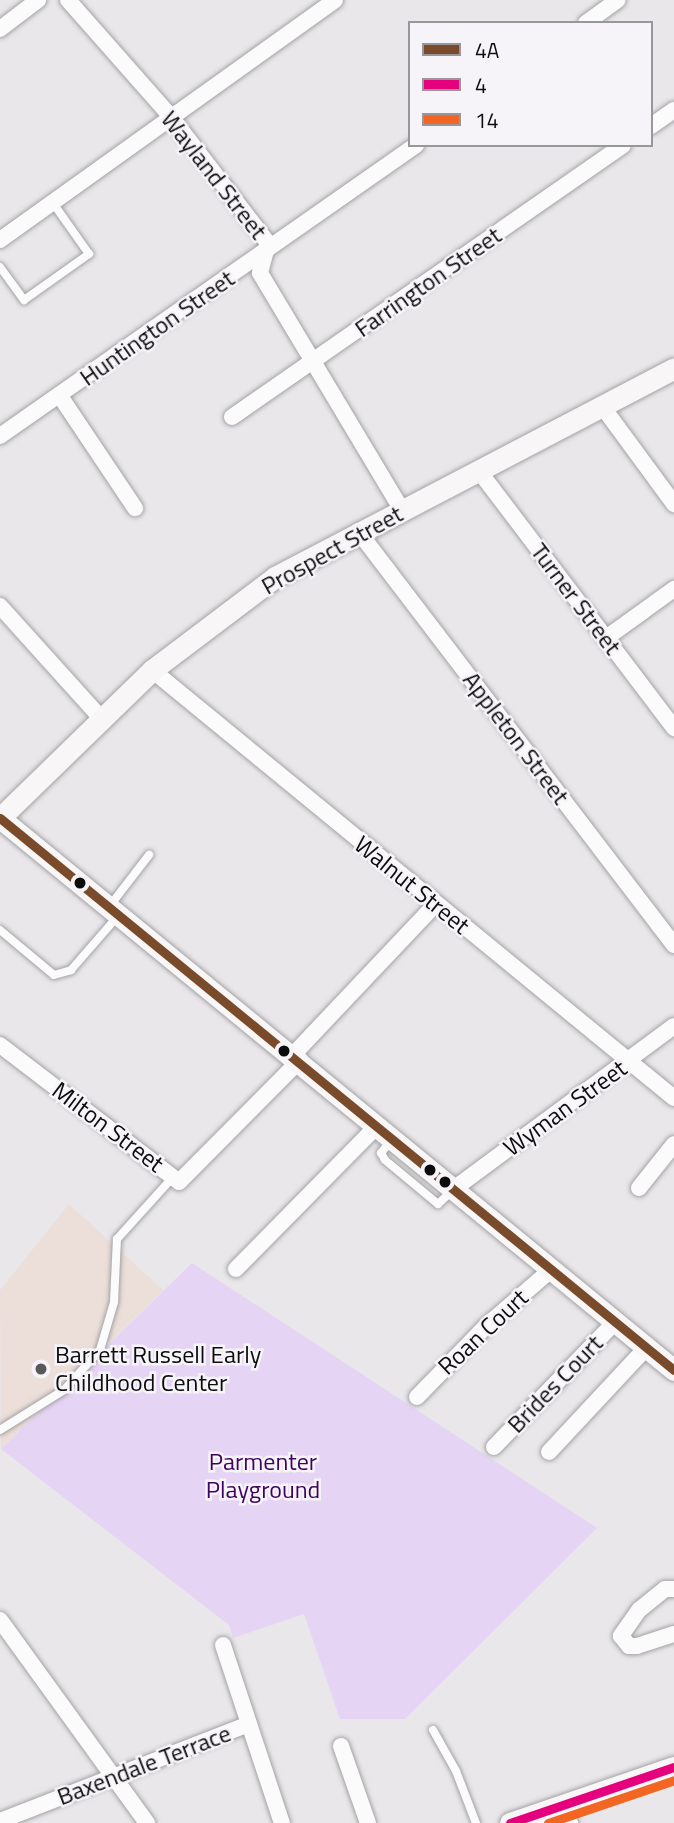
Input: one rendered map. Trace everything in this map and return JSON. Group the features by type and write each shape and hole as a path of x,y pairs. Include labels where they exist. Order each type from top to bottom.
{"street":[{"path":"0,29 38,0"},
{"name":"Wayland Street","path":"68,0 172,118 268,243 260,274 402,510"},
{"path":"0,240 335,0"},
{"path":"589,21 618,0"},
{"path":"653,125 674,110"},
{"name":"Huntington Street","path":"0,436 264,255 413,147"},
{"name":"Farrington Street","path":"232,417 620,147"},
{"name":"Prospect Street","path":"0,818 152,670 275,577 358,531 479,471 674,368"},
{"path":"60,396 135,508"},
{"path":"602,406 674,504"},
{"name":"Turner Street","path":"479,471 674,728"},
{"name":"Appleton Street","path":"358,531 674,945"},
{"path":"606,638 674,589"},
{"path":"0,606 102,718"},
{"name":"Walnut Street","path":"152,670 435,905 674,1098"},
{"path":"0,818 674,1370"},
{"path":"296,1058 435,905"},
{"name":"Wyman Street","path":"455,1188 674,1026"},
{"name":"Milton Street","path":"0,1045 179,1182 296,1058"},
{"path":"236,1269 385,1131"},
{"path":"639,1188 674,1144"},
{"name":"Roan Court","path":"416,1397 486,1326 552,1269"},
{"name":"Brides Court","path":"494,1447 616,1321"},
{"path":"549,1452 647,1348"},
{"path":"674,1589 665,1589 639,1610 621,1636 629,1646 637,1646 674,1634"},
{"path":"0,1620 147,1823"},
{"path":"223,1645 282,1823"},
{"name":"Baxendale Terrace","path":"0,1821 249,1724"},
{"path":"341,1746 368,1823"},
{"path":"510,1823 674,1767"},
{"path":"554,1807 570,1823"}],"lane":[{"path":"0,267 24,300 89,254 53,203"},
{"path":"0,930 54,975 71,970 114,911 149,855"},
{"path":"0,1430 64,1390 100,1350 114,1302 117,1239 173,1177"},
{"path":"433,1730 456,1771 476,1823"}],"shaded area":[{"name":"Barrett Russell Early Childhood Center","path":"69,1204 163,1290 1,1449 0,1290"}],"green space":[{"name":"Parmenter Playground","path":"192,1263 597,1528 405,1719 340,1719 304,1614 233,1638 229,1625 1,1449"}],"transit line":[{"name":"4A","path":"0,818 674,1370"},
{"name":"4","path":"510,1823 674,1767"},
{"name":"14","path":"548,1823 674,1780"}],"place":[{"name":"Barrett Russell Early Childhood Center","path":"41,1369"}]}
